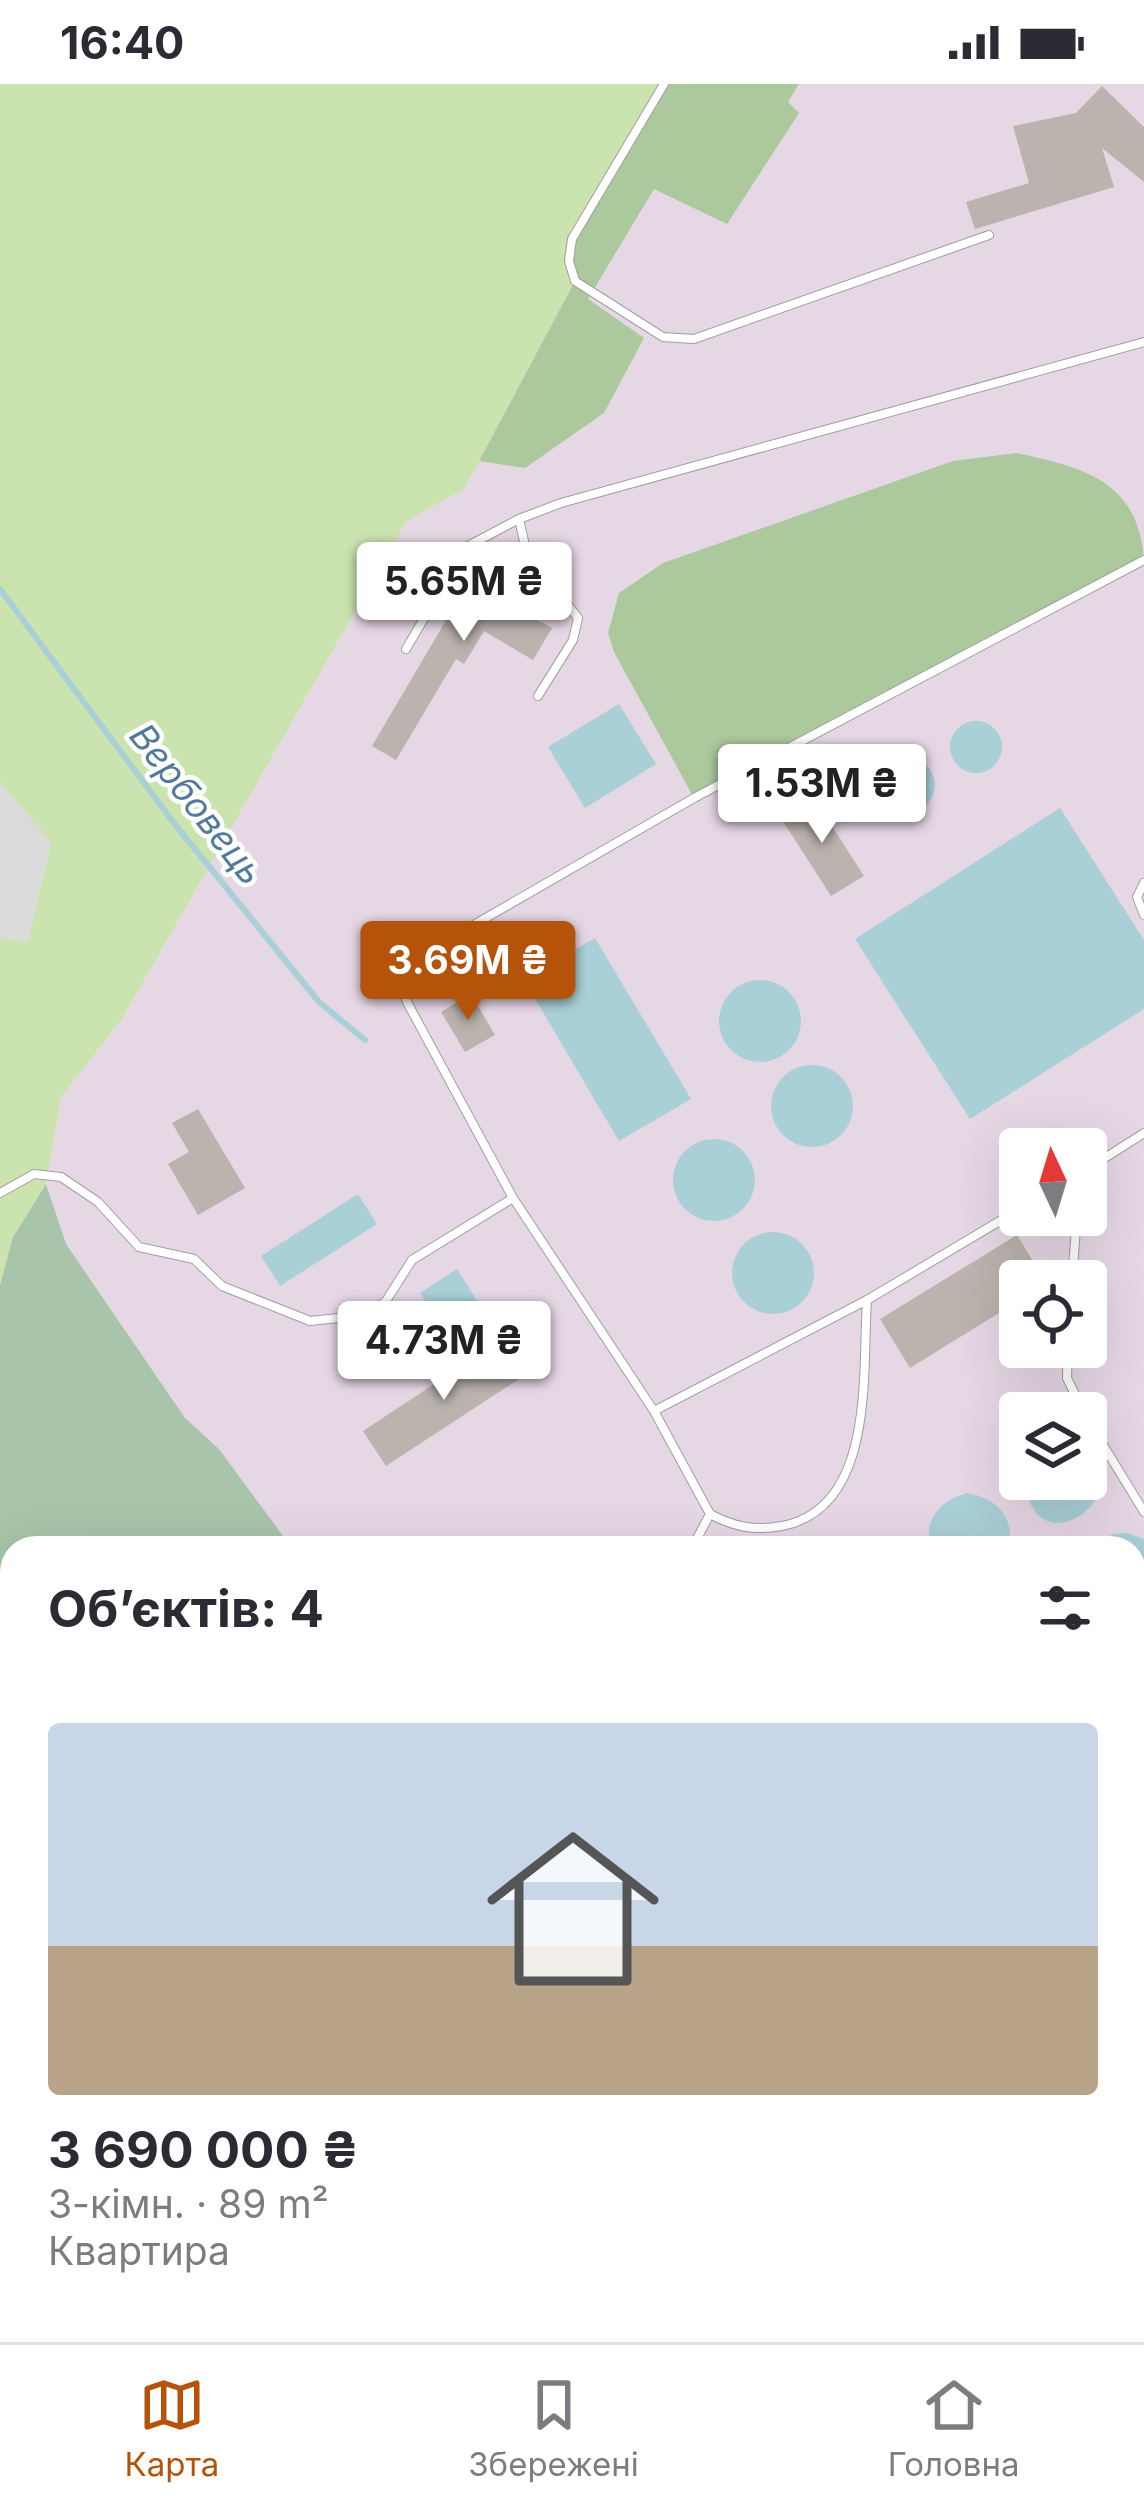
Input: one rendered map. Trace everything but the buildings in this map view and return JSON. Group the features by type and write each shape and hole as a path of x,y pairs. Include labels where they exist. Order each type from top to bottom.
{"lane":[{"path":"664,84 568,253 575,281 663,337 694,339 989,235"},
{"path":"406,649 466,548 519,519 584,496 1144,342"},
{"path":"519,519 526,550 578,619 573,640 538,696"},
{"path":"867,1300 855,1442 837,1491 811,1517 782,1526 738,1527 710,1514 654,1411 513,1198 407,1002 403,977 410,963 694,798 1144,560"},
{"path":"1144,883 1138,897 1144,915"},
{"path":"1107,1157 1144,1133"},
{"path":"0,1193 34,1174 61,1177 98,1202 139,1246 194,1259 222,1286 310,1321 367,1316 386,1301 412,1260 513,1198"},
{"path":"654,1411 867,1300 999,1221"},
{"path":"1107,1451 1144,1512"},
{"path":"698,1536 710,1514"}],"shaded area":[{"path":"664,84 1144,84 1144,1536 283,1536 219,1449 185,1418 66,1244 46,1184 61,1097 122,1019 407,521 464,489 575,281"},
{"path":"0,782 51,841 28,943 0,938"}],"green space":[{"path":"0,84 664,84 575,281 464,489 407,521 122,1019 61,1097 46,1184 13,1237 0,1285 0,938 28,942 51,842 0,782"},
{"path":"664,84 799,84 788,102 799,113 727,224 654,189 588,299 644,338 604,413 525,468 479,461 575,281 569,246"},
{"path":"1017,453 1085,472 1119,495 1140,533 1144,560 694,798 614,652 608,633 619,593 663,563 953,461"},
{"path":"46,1184 66,1244 185,1418 219,1449 283,1536 0,1536 0,1285 13,1237"}],"water":[{"path":"619,704 656,764 585,808 548,747"},
{"path":"976,721 995,728 1002,747 995,766 976,773 957,766 950,747 957,728"},
{"path":"909,759 928,766 935,785 928,804 909,811 890,804 883,785 890,766"},
{"path":"1060,808 1144,940 1144,1009 970,1119 855,939"},
{"path":"595,938 691,1099 619,1141 524,980"},
{"path":"760,980 789,992 801,1021 789,1050 760,1062 731,1050 719,1021 731,992"},
{"path":"812,1065 841,1077 853,1106 841,1135 812,1147 783,1135 771,1106 783,1077"},
{"path":"714,1139 743,1151 755,1180 743,1209 714,1221 685,1209 673,1180 685,1151"},
{"path":"358,1194 377,1224 280,1286 261,1256"},
{"path":"773,1232 802,1244 814,1273 802,1302 773,1314 744,1302 732,1273 744,1244"},
{"path":"457,1269 481,1307 445,1331 420,1293"},
{"path":"967,1493 987,1499 1006,1518 1010,1536 929,1536 936,1513"},
{"path":"1030,1500 1095,1500 1080,1516 1063,1522 1046,1520"}],"waterway":[{"name":"Вербовець","path":"0,589 173,822 319,1002 365,1040"}]}
